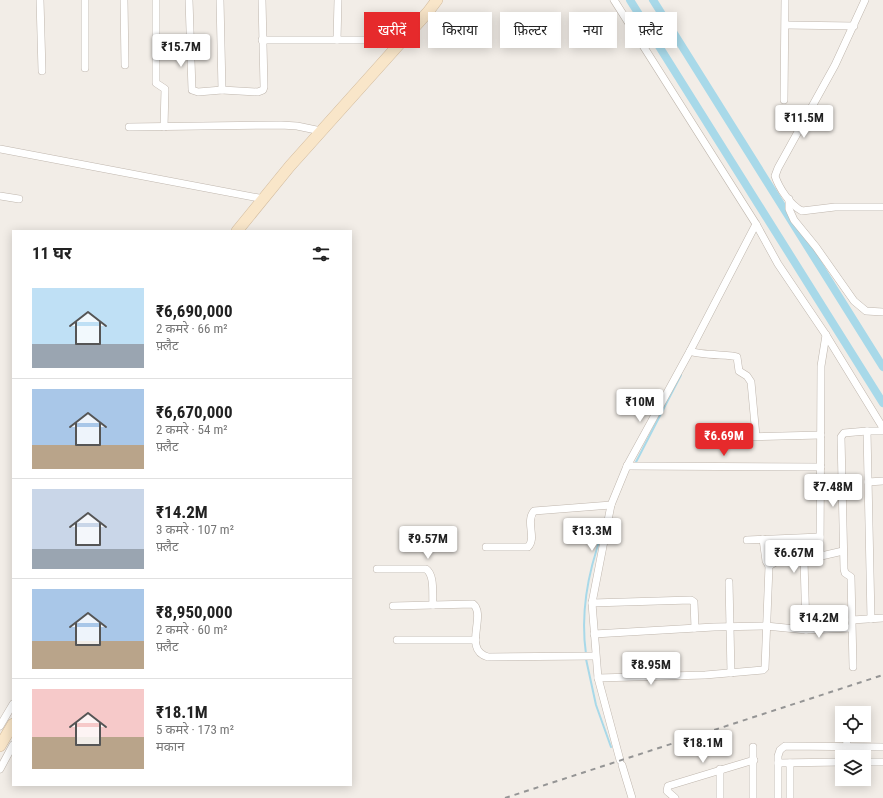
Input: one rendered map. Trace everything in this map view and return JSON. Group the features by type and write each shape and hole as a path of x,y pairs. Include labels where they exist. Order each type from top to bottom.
{"main road":[{"path":"420,19 437,0"},
{"path":"238,230 290,166 395,48"},
{"path":"0,746 12,726"}],"street":[{"path":"40,0 42,71"},
{"path":"85,0 85,68"},
{"path":"124,0 125,65"},
{"path":"156,0 156,83 165,89 164,127"},
{"path":"189,0 192,90 198,92 222,90 258,92 263,90 262,0"},
{"path":"220,0 222,90"},
{"path":"337,40 338,0"},
{"path":"614,0 756,224 778,264 826,335 883,428"},
{"path":"784,100 786,25 785,0"},
{"path":"865,0 835,65 775,176 777,182 789,199 802,211 835,207 883,207"},
{"path":"786,25 854,26"},
{"path":"262,40 364,40"},
{"path":"129,127 281,125 297,126 322,131"},
{"path":"0,149 264,199"},
{"path":"0,196 19,198"},
{"path":"789,199 789,209 794,220 816,247 854,301 866,311 883,312"},
{"path":"632,798 598,678 589,656 594,634 592,603 611,506 627,466 690,351 756,224"},
{"path":"820,555 822,366 826,335"},
{"path":"690,351 717,356 733,355 737,357 739,371 747,376 751,382 756,436"},
{"path":"867,431 871,619"},
{"path":"853,667 851,577 844,572 841,435 844,433 883,431"},
{"path":"701,438 821,435"},
{"path":"627,466 821,466"},
{"path":"868,482 883,481"},
{"path":"486,547 528,547 531,542 530,520 534,511 611,506"},
{"path":"747,540 820,537"},
{"path":"598,678 705,675 758,671 765,668 766,626 769,602 769,566 766,561 763,539"},
{"path":"769,566 777,561 804,560 820,555 843,551"},
{"path":"804,560 806,630"},
{"path":"377,569 426,569 430,571 433,604"},
{"path":"729,582 731,673"},
{"path":"592,603 691,600 694,602 696,628"},
{"path":"393,606 433,604 469,604 475,606 476,640 478,652 488,657 589,656"},
{"path":"852,620 883,618"},
{"path":"594,634 696,628 766,626 806,630 851,628"},
{"path":"397,640 476,640"},
{"path":"0,726 12,706"},
{"path":"778,798 778,763 780,750 785,746 847,745 883,747"},
{"path":"0,769 12,747"},
{"path":"753,747 753,798"},
{"path":"675,798 667,791 668,786 720,769 754,760"},
{"path":"778,763 835,762"},
{"path":"871,762 883,762"},
{"path":"790,763 790,798"},
{"path":"720,769 720,798"}],"waterway":[{"path":"630,0 883,403"},
{"path":"653,0 883,367"},
{"path":"635,464 681,375"},
{"path":"586,654 584,623 589,576 603,531"},
{"path":"586,659 596,705 611,747"}],"railway":[{"path":"505,798 883,675"}]}
